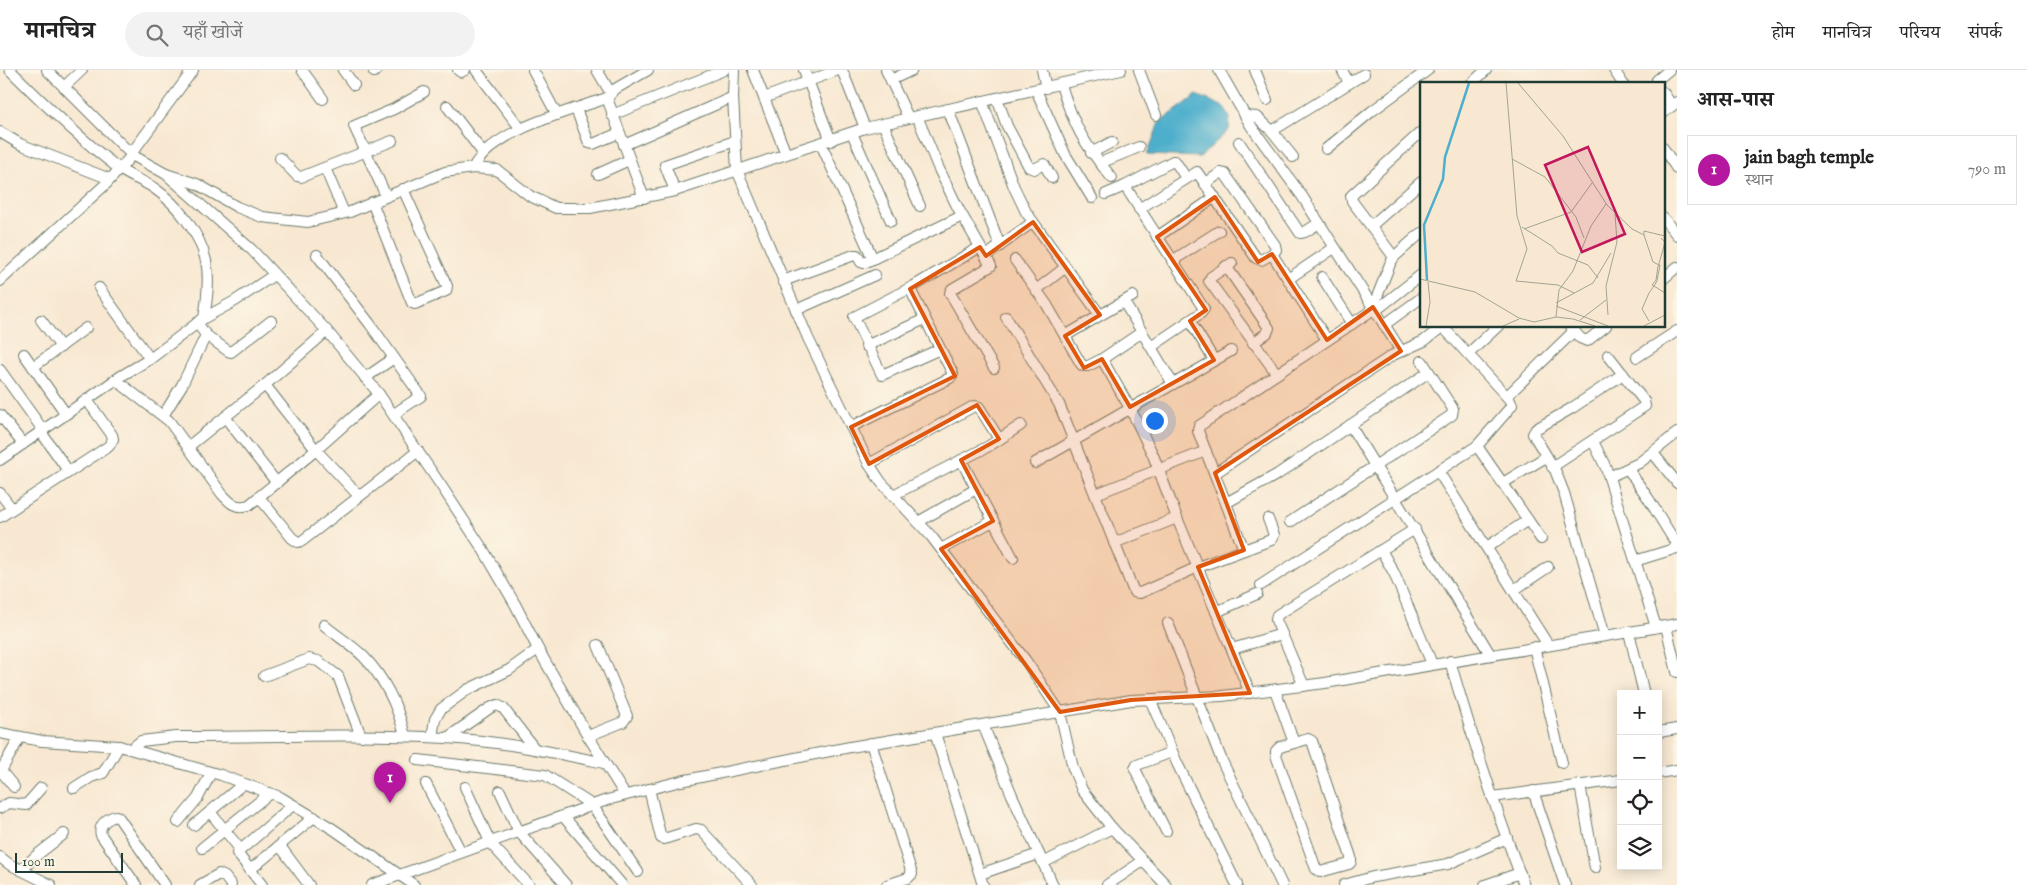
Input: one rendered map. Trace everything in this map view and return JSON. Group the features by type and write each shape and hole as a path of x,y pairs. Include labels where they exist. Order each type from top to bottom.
{"street":[{"path":"10,70 67,126 119,169 154,189 172,204 186,220 199,242 207,262 208,285 201,320 206,335 232,352 271,321"},
{"path":"46,70 131,154 166,174 252,250 327,331 379,394 484,552 588,736 625,796"},
{"path":"64,87 82,70"},
{"path":"0,281 110,179 131,154 193,70"},
{"path":"302,70 323,99"},
{"path":"343,70 354,85"},
{"path":"458,70 461,72 465,70"},
{"path":"476,70 521,129"},
{"path":"533,70 557,115"},
{"path":"597,70 608,95 612,115 644,198"},
{"path":"473,168 482,153 521,129 608,95 648,70"},
{"path":"612,115 724,70"},
{"path":"734,70 733,97 737,170 796,310 869,464 892,495 940,549 1026,661 1060,712 1073,768 1082,790 1112,828 1166,885"},
{"path":"753,70 786,154"},
{"path":"804,70 826,142 873,259"},
{"path":"764,98 838,70"},
{"path":"842,70 865,128"},
{"path":"886,70 991,268 952,289 950,293 994,368"},
{"path":"891,80 912,70"},
{"path":"1042,70 1041,89 1065,154 1092,198"},
{"path":"166,174 197,184 237,207 262,217 308,222 344,213 446,172 473,168 497,170 530,196 556,208 590,208 675,191 865,128 1121,70"},
{"path":"1139,70 1156,115"},
{"path":"1218,70 1246,116 1302,196 1401,351"},
{"path":"1255,70 1267,100"},
{"path":"1342,70 1349,83"},
{"path":"1326,149 1372,111 1428,70"},
{"path":"1473,82 1486,70"},
{"path":"1614,70 1622,82"},
{"path":"1658,82 1657,80 1669,70"},
{"path":"1272,131 1364,74"},
{"path":"1060,85 1076,127 1091,153 1112,178"},
{"path":"386,196 354,126 394,109 424,92"},
{"path":"1664,93 1675,104 1664,112"},
{"path":"624,145 733,97"},
{"path":"997,98 1008,126 1029,167 1034,169 1044,164 1052,178"},
{"path":"982,101 1014,187 1033,222 1100,315"},
{"path":"447,106 482,153"},
{"path":"576,109 589,143 592,144 619,133"},
{"path":"948,109 1000,246"},
{"path":"1246,116 1257,117 1262,120 1293,157"},
{"path":"883,124 920,206"},
{"path":"852,133 891,221"},
{"path":"1394,257 1350,199 1420,133"},
{"path":"2,136 110,179"},
{"path":"280,158 299,176 325,168 392,140"},
{"path":"675,191 665,165 735,142"},
{"path":"1091,153 1112,142"},
{"path":"1239,142 1300,233 1319,223"},
{"path":"1100,163 1140,147"},
{"path":"1664,150 1677,169"},
{"path":"598,174 629,160"},
{"path":"1106,194 1173,161 1186,178"},
{"path":"325,168 344,213"},
{"path":"1139,209 1197,172 1205,184 1215,197 1256,258 1261,260 1276,250 1275,245 1223,172 1205,184"},
{"path":"1371,226 1420,183"},
{"path":"1125,186 1172,261 1204,306 1203,311 1151,347"},
{"path":"372,202 412,303 415,304 441,294 446,291 447,286 403,189"},
{"path":"1157,237 1215,197"},
{"path":"783,281 854,255 857,255 863,263 962,216"},
{"path":"1664,219 1677,235"},
{"path":"940,349 883,375 879,372 866,346 854,319 855,315 983,251 1000,246 1033,222"},
{"path":"1172,261 1219,231"},
{"path":"1374,309 1394,257 1420,234"},
{"path":"1288,279 1334,248"},
{"path":"1272,254 1327,340"},
{"path":"317,255 422,396 394,414"},
{"path":"1015,260 1083,366 1088,366 1102,359 1142,332"},
{"path":"1253,343 1267,333 1268,328 1229,264 1211,277 1210,281 1253,343 1276,374"},
{"path":"1036,290 1066,267"},
{"path":"1664,278 1677,267"},
{"path":"0,460 116,380 150,359 201,320 227,306 274,275"},
{"path":"796,310 875,275"},
{"path":"1244,550 1198,431 1199,426 1352,324 1420,276"},
{"path":"1322,277 1352,324"},
{"path":"98,288 150,359"},
{"path":"851,427 952,376 953,372 910,289"},
{"path":"1065,336 1129,299 1142,332 1173,384"},
{"path":"1384,325 1420,299"},
{"path":"1006,316 1059,404 1096,494 1132,590 1137,593 1273,538 1274,535 1268,519"},
{"path":"866,346 925,319"},
{"path":"41,320 61,346"},
{"path":"1190,321 1214,360"},
{"path":"33,367 86,328"},
{"path":"1215,473 1401,351 1424,341 1440,328"},
{"path":"1216,612 1259,589 1477,446 1509,409 1512,402 1445,328"},
{"path":"1468,354 1496,328"},
{"path":"1507,396 1572,328 1580,338 1587,341 1603,328"},
{"path":"189,446 265,385 327,331"},
{"path":"1637,357 1677,331"},
{"path":"163,416 186,378 206,335"},
{"path":"1035,463 1231,351"},
{"path":"24,354 66,414"},
{"path":"1552,467 1645,406 1644,401 1608,355"},
{"path":"366,378 394,358"},
{"path":"1102,359 1130,407 1159,469 1177,518 1250,693"},
{"path":"1290,522 1452,415 1452,409 1422,361"},
{"path":"0,370 69,472"},
{"path":"1226,503 1278,474 1429,372"},
{"path":"1605,636 1564,493 1552,467 1534,437 1533,431 1623,374"},
{"path":"116,380 163,416 189,446 230,503 241,507 249,505 259,497 379,394"},
{"path":"265,385 316,450 360,496"},
{"path":"0,518 109,446 113,439 112,435 87,400"},
{"path":"869,464 974,406 979,407 998,439"},
{"path":"0,416 23,444"},
{"path":"225,417 277,482"},
{"path":"892,495 961,460 1021,425"},
{"path":"1350,425 1490,654"},
{"path":"1609,477 1628,469 1653,453 1677,433"},
{"path":"1593,441 1609,477 1636,561 1677,672"},
{"path":"1477,446 1541,538"},
{"path":"259,497 292,538 298,542 309,536 418,451"},
{"path":"1096,494 1206,451"},
{"path":"1653,453 1677,483"},
{"path":"1502,483 1546,457"},
{"path":"961,460 1013,558"},
{"path":"1628,469 1648,498 1677,547 1636,561"},
{"path":"1438,471 1548,645"},
{"path":"918,522 976,489"},
{"path":"0,493 12,509"},
{"path":"1114,543 1177,518"},
{"path":"1487,547 1528,520"},
{"path":"940,549 993,521"},
{"path":"1304,686 1276,620 1277,615 1415,529"},
{"path":"1381,550 1394,573 1432,664"},
{"path":"1514,590 1548,568"},
{"path":"1168,623 1222,761 1282,885"},
{"path":"372,885 461,852 491,844 592,805 649,789 871,743 1131,700 1222,696 1304,686 1677,624"},
{"path":"324,625 363,657 379,676 395,704 405,736"},
{"path":"1630,632 1643,690"},
{"path":"1232,649 1282,634"},
{"path":"588,736 623,722 627,716 598,645"},
{"path":"1534,647 1562,763"},
{"path":"432,737 435,720 442,709 467,690 497,677 538,649"},
{"path":"264,676 309,659 318,661 338,676 361,736"},
{"path":"1450,661 1469,728 1524,885"},
{"path":"1275,690 1294,743"},
{"path":"1150,699 1172,752 1237,885"},
{"path":"447,738 497,705 503,708 534,748"},
{"path":"983,725 1053,885"},
{"path":"1662,731 1677,729"},
{"path":"0,733 42,741 119,746 211,772 270,793 314,817 414,885"},
{"path":"935,733 983,885"},
{"path":"131,749 141,742 176,737 405,736 447,738 534,748 604,763"},
{"path":"14,787 1,772 20,737"},
{"path":"1308,739 1312,742 1352,857 1349,864 1320,872 1316,869 1276,755 1276,751 1280,747 1294,743 1308,739"},
{"path":"871,743 912,874 908,878 887,885"},
{"path":"74,788 91,777 101,775 109,765 119,746"},
{"path":"1166,831 1135,769 1137,765 1172,752"},
{"path":"418,760 540,773 592,805 638,872"},
{"path":"1662,772 1677,770"},
{"path":"178,822 198,798 211,772"},
{"path":"1492,797 1617,780"},
{"path":"194,825 243,784"},
{"path":"426,784 461,852"},
{"path":"1580,785 1595,868"},
{"path":"465,787 491,844 529,885"},
{"path":"0,808 9,804 26,805 41,788"},
{"path":"649,789 661,838 664,839 696,829 701,830 752,885"},
{"path":"500,791 518,832 566,885"},
{"path":"1533,791 1565,885"},
{"path":"202,848 270,793"},
{"path":"262,885 237,853 293,805"},
{"path":"210,812 240,849"},
{"path":"136,885 99,830 101,826 116,816 162,884"},
{"path":"563,816 622,885"},
{"path":"250,870 314,817"},
{"path":"980,874 1041,858 1112,828"},
{"path":"21,870 64,834"},
{"path":"1344,885 1373,877 1448,864 1506,838"},
{"path":"280,846 309,885"},
{"path":"0,857 52,885"},
{"path":"1107,885 1120,882 1143,861"},
{"path":"200,885 219,874 225,877 230,885"},
{"path":"1485,885 1520,874"}],"highlighted area":[{"path":"1215,197 1258,262 1272,254 1327,340 1373,307 1401,351 1215,473 1244,550 1198,567 1250,693 1131,700 1060,712 941,549 993,521 961,460 999,439 977,405 869,464 851,427 955,376 910,289 980,247 986,256 1033,222 1100,315 1065,336 1084,368 1102,359 1130,407 1214,360 1190,321 1206,310 1157,237"}],"water":[{"path":"1197,95 1224,107 1230,118 1229,130 1200,157 1147,155 1159,123"}],"place":[{"name":"jain bagh temple","path":"390,803"}]}
